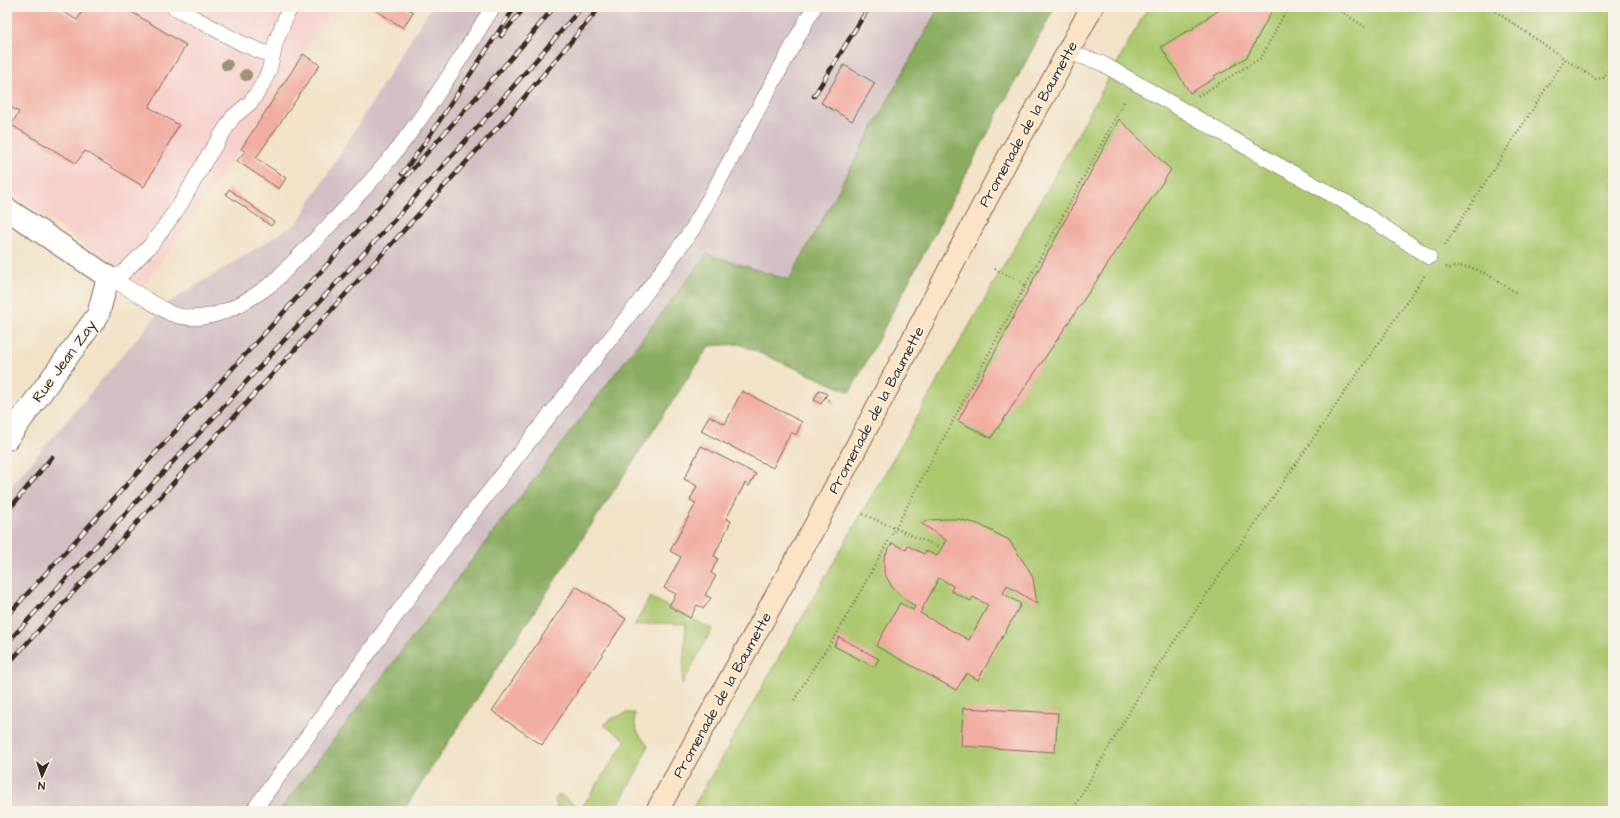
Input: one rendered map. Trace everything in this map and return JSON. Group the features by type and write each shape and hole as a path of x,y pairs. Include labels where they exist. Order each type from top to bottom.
{"street":[{"name":"Promenade de la Baumette","path":"657,811 816,524 1008,158 1092,7"},
{"path":"7,209 108,277"},
{"name":"Rue Jean Zay","path":"7,439 98,315 108,277"}],"lane":[{"path":"174,7 241,43 272,56"},
{"path":"108,277 122,274 147,249 166,226 233,117 251,102 262,87 269,71 282,24 290,7"},
{"path":"108,277 171,314 183,317 209,316 235,308 255,296 274,282 377,174 412,131 493,7"},
{"path":"253,811 450,541 637,305 692,230 814,7"},
{"path":"1068,52 1101,63 1276,164 1349,204 1431,259"}],"path":[{"path":"1179,108 1261,58 1288,7"},
{"path":"1334,7 1365,27"},
{"path":"1489,7 1596,79 1603,78 1613,64"},
{"path":"1072,811 1148,680 1565,59"},
{"path":"794,700 814,667 835,637 896,529 1119,109 1136,83"},
{"path":"1431,259 1448,269 1455,266 1475,268 1518,293"},
{"path":"993,268 1017,280 1025,286"},
{"path":"825,397 833,405"},
{"path":"863,514 938,547"}],"shaded area":[{"path":"7,7 334,7 241,149 142,288 7,188"},
{"path":"431,7 939,7 789,280 707,254 279,811 7,811 7,491 166,304 297,223"}],"green space":[{"path":"939,7 1055,7 850,392 739,344 709,346 403,811 279,811 707,254 789,280"},
{"path":"1148,7 1613,7 1613,811 691,811 1046,192"},
{"path":"650,597 712,629 682,685 686,624 660,623 634,626"},
{"path":"627,713 635,713 635,727 648,745 638,769 615,811 558,811 555,800 559,794 581,809 626,740 604,725 611,719"}],"building":[{"path":"7,7 55,7 77,20 85,7 125,7 186,45 149,107 179,125 144,187 85,151 76,163 11,125 19,112 7,105"},
{"path":"371,7 405,7 413,12 403,28"},
{"path":"1216,7 1274,7 1247,57 1222,73 1221,72 1214,76 1215,78 1190,93 1161,47 1194,28 1193,27 1218,11"},
{"path":"303,54 320,65 256,158 286,178 279,189 237,161 245,151 241,149"},
{"path":"844,65 875,83 852,121 821,103"},
{"path":"1119,119 1171,170 991,438 958,421"},
{"path":"229,189 274,222 271,226 226,194"},
{"path":"819,390 827,394 821,404 814,400"},
{"path":"742,391 802,422 796,435 791,432 773,468 701,431 709,416 725,424"},
{"path":"701,446 756,474 749,486 745,483 726,519 731,521 714,556 718,558 711,573 716,576 705,595 711,598 704,608 697,605 690,618 669,606 676,594 664,588 681,557 670,551 696,503 690,500 697,486 684,479"},
{"path":"958,519 978,524 1009,540 1033,578 1037,604 1007,585 1003,593 1021,604 978,680 967,673 956,690 876,646 900,603 913,610 915,606 893,589 884,572 884,558 892,543 906,550 908,546 924,554 926,551 937,556 946,540 921,523 930,520","holes":["939,578 953,586 951,591 971,601 973,597 988,605 969,640 920,613"]},
{"path":"576,586 626,619 542,745 492,711"},
{"path":"839,637 879,659 874,667 834,646"},
{"path":"963,708 1058,713 1055,752 961,746"}],"railway":[{"path":"402,174 424,144 515,7"},
{"path":"501,36 525,7"},
{"path":"7,616 354,235 528,39 554,7"},
{"path":"7,643 397,217 485,119 582,7"},
{"path":"7,665 511,113 600,7"},
{"path":"814,96 869,7"},
{"path":"7,512 52,457"}]}
